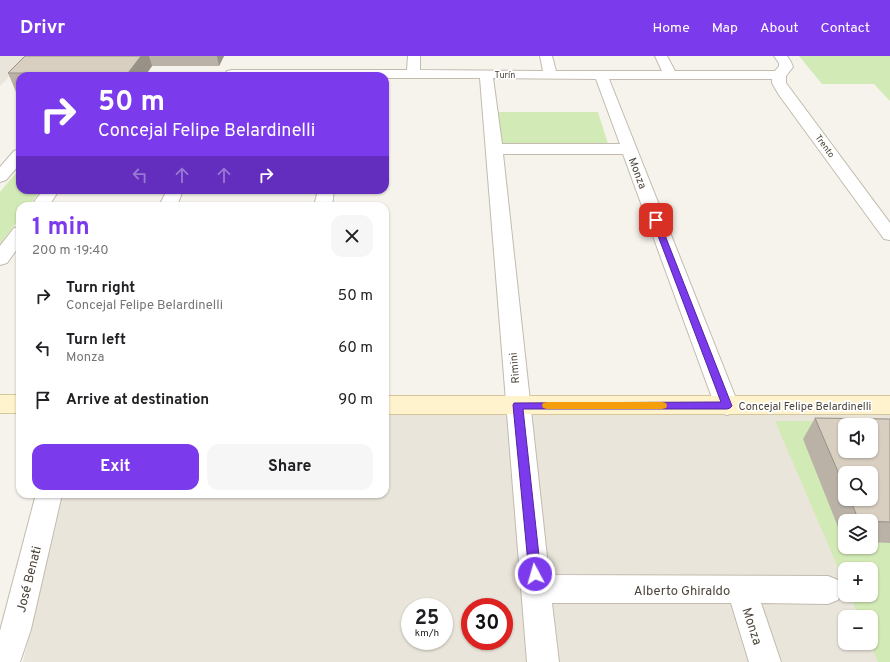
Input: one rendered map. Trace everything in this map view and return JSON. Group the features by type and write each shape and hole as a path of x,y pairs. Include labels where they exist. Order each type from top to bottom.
{"main road":[{"path":"0,404 16,404"},
{"name":"Concejal Felipe Belardinelli","path":"389,405 890,405"}],"street":[{"path":"413,74 414,56"},
{"path":"546,56 551,75"},
{"path":"661,56 671,75"},
{"name":"Trento","path":"780,56 785,62 786,67 779,75 784,92 890,235"},
{"name":"Turín","path":"234,71 263,72"},
{"name":"Turín","path":"389,74 779,75"},
{"name":"Rimini","path":"486,74 543,662"},
{"name":"Monza","path":"601,75 727,406"},
{"path":"494,149 628,149"},
{"path":"0,177 16,159"},
{"path":"0,259 16,237"},
{"name":"José Benati","path":"4,662 16,629 47,498"},
{"name":"Alberto Ghiraldo","path":"537,589 828,590"},
{"name":"Monza","path":"742,590 765,662"}],"shaded area":[{"path":"0,56 30,56 0,86"},
{"path":"389,413 890,413 890,662 23,662 61,498 389,498"}],"green space":[{"path":"799,56 890,56 890,101 874,84 822,84"},
{"path":"493,112 598,112 609,147 497,147"},
{"path":"16,173 16,194 38,194 32,202 16,202 16,223 0,244 0,192"},
{"path":"775,421 838,421 838,458 878,458 878,421 890,421 890,662 878,662 873,650 878,650 878,610 856,610 853,602 878,602 878,562 838,562 838,568"}],"building":[{"path":"25,56 141,56 129,72 8,73"},
{"path":"815,418 838,418 838,458 878,458 878,419 890,419 890,522 878,522 878,514 856,514 853,506 878,506 878,466 838,466 838,472"}],"slow traffic":[{"path":"547,405 662,406"}],"route":[{"path":"535,574 518,405 727,406 656,220"}]}
